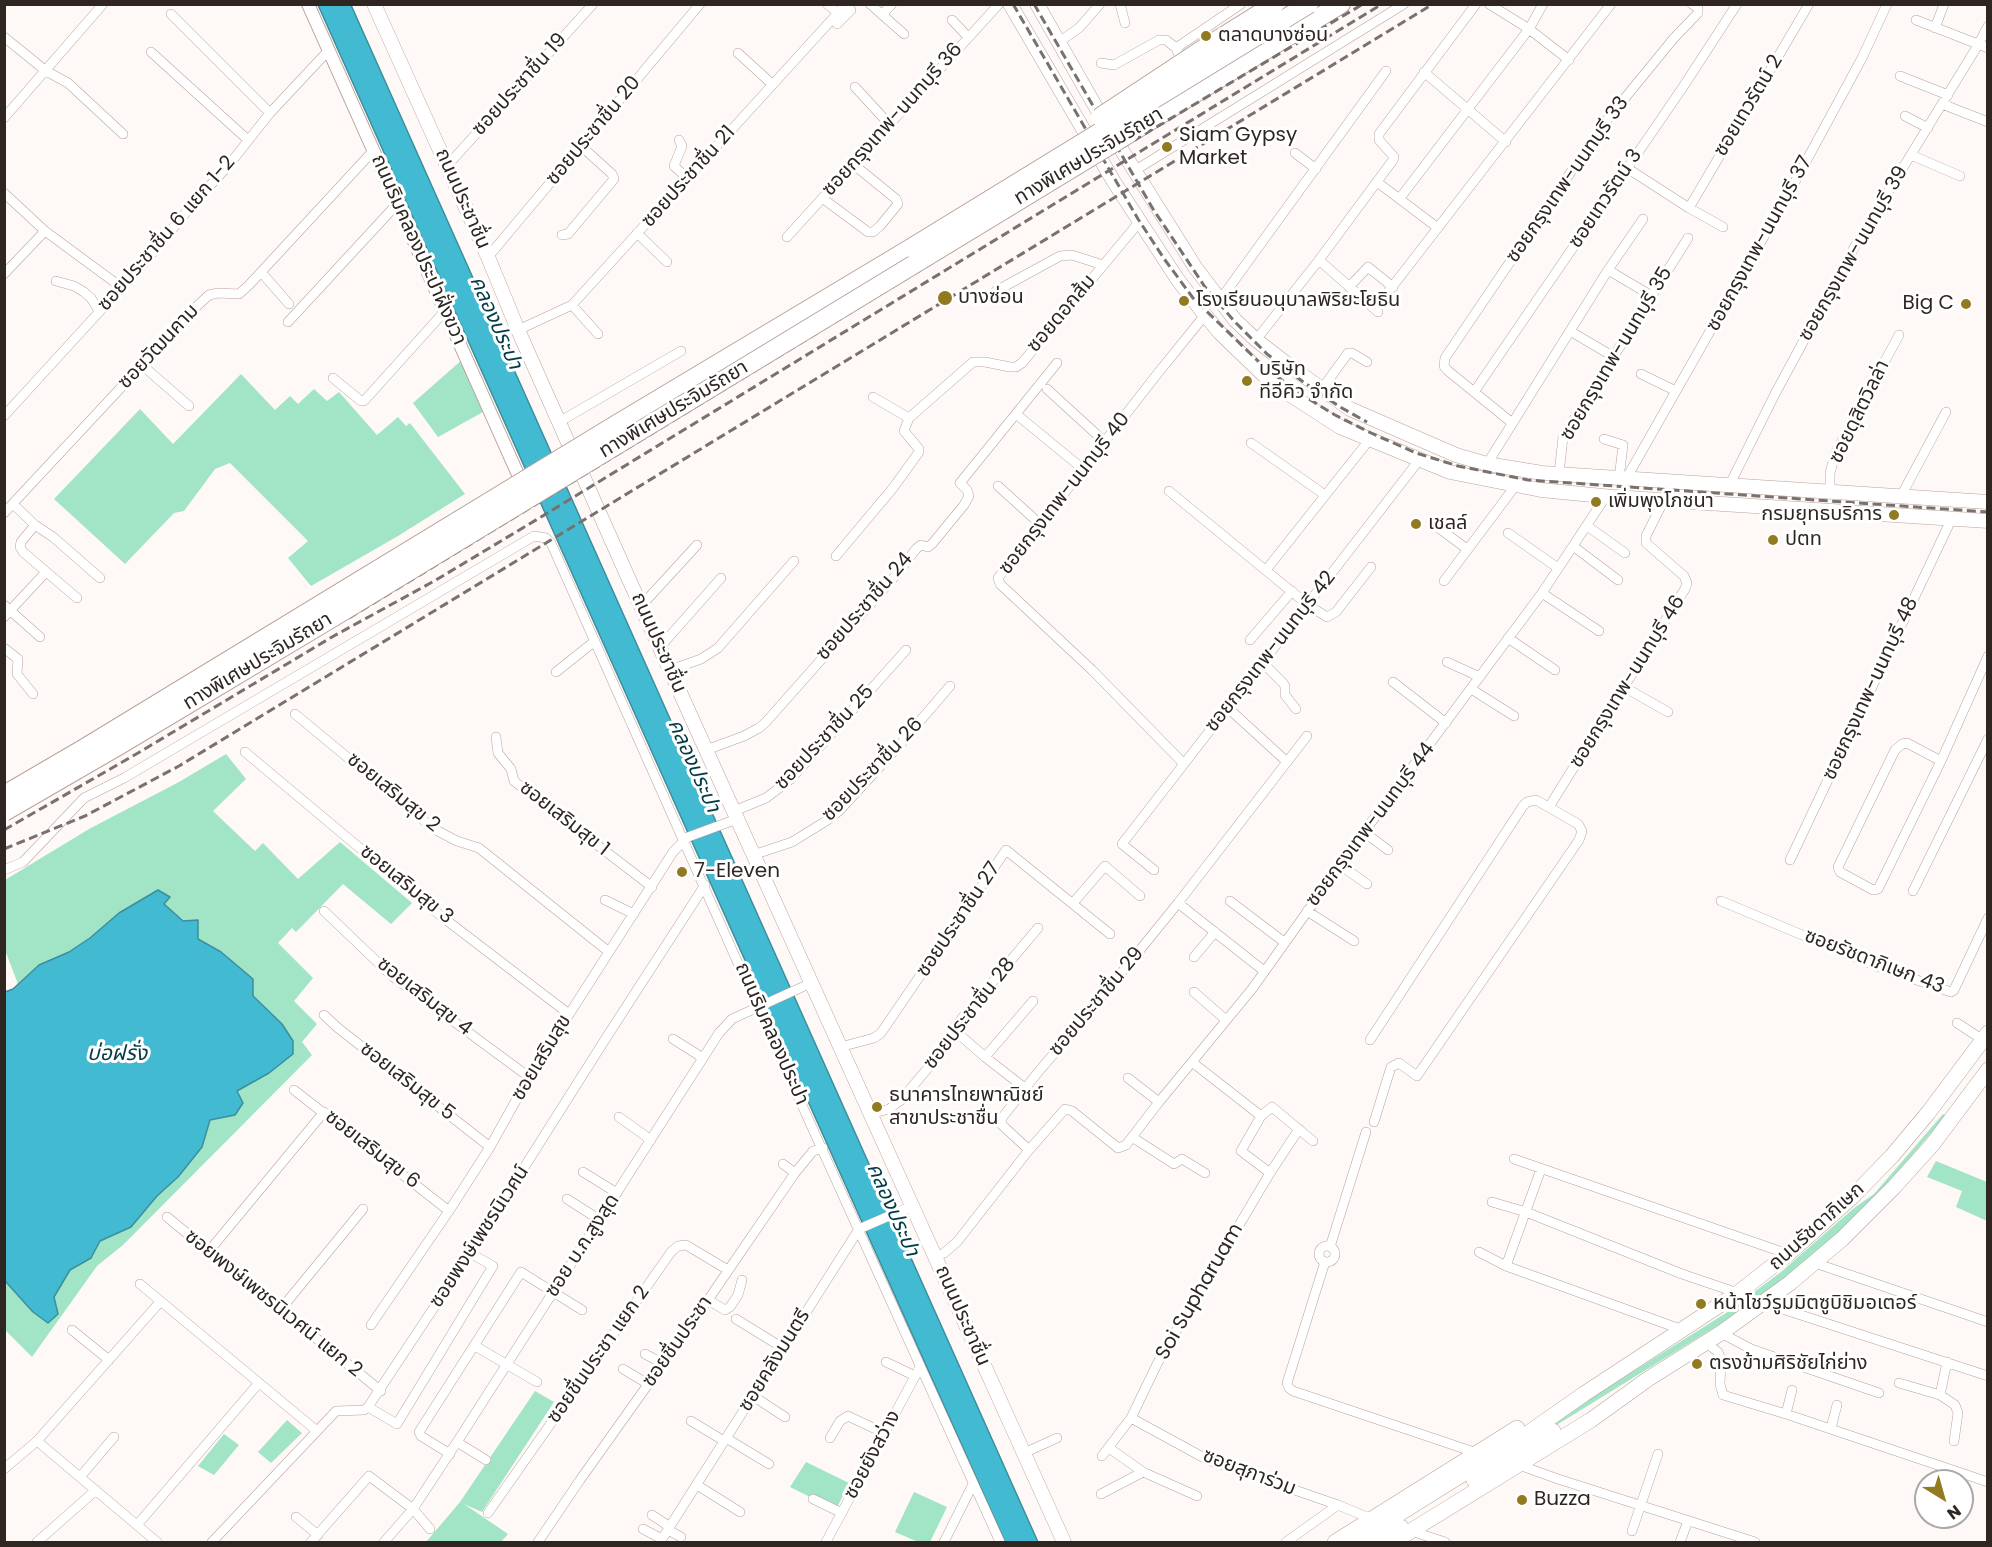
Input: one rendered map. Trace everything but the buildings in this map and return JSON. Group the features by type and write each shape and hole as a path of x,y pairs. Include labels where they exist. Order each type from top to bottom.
{"highway":[{"path":"911,248 988,186 1275,4"},
{"name":"ทางพิเศษประจิมรัถยา","path":"4,795 911,248 1309,4"},
{"name":"ทางพิเศษประจิมรัถยา","path":"4,812 332,618 1341,4"}],"main road":[{"name":"ถนนประชาชื่น","path":"375,4 559,423 870,1114 906,1208 935,1257 1065,1542"},
{"path":"1010,4 1086,136 1178,280 1205,315 1220,333 1272,382 1340,427 1450,472 1541,490 1988,521"},
{"path":"1086,136 1189,81 1314,4"},
{"path":"1042,7 1059,42 1134,171 1195,267 1235,320 1256,340 1350,409 1456,455 1487,464 1565,475 1988,502"},
{"path":"1312,409 1312,402 1323,390"},
{"path":"1565,475 1576,484 1570,493"},
{"path":"1825,510 1830,491"},
{"name":"ถนนรัชดาภิเษก","path":"1376,1542 1584,1394 1738,1293 1788,1254 1880,1170 1928,1113 1961,1068 1982,1035 1988,1018"},
{"name":"ถนนรัชดาภิเษก","path":"1393,1542 1600,1414 1648,1379 1764,1303 1815,1263 1860,1223 1913,1167 1954,1117 1988,1070"},
{"name":"ถนนรัชดาภิเษก","path":"1354,1542 1431,1501 1586,1411 1648,1379"},
{"name":"ถนนรัชดาภิเษก","path":"1335,1542 1528,1421 1584,1394"}],"street":[{"path":"5,116 103,4"},
{"name":"ถนนริมคลองประปาฝั่งขวา","path":"308,4 528,495"},
{"name":"ซอยประชาชื่น 19","path":"447,166 593,4"},
{"name":"ซอยประชาชื่น 20","path":"488,257 700,4"},
{"path":"827,4 838,13"},
{"path":"870,4 904,34"},
{"path":"882,15 892,4"},
{"name":"ซอยกรุงเทพ-นนทบุรี 36","path":"787,237 999,4"},
{"path":"1059,42 1079,28 1100,4"},
{"path":"1120,4 1125,23"},
{"path":"1176,48 1241,4"},
{"path":"1134,171 1404,4"},
{"path":"1256,340 1319,260 1394,157 1379,140 1378,134 1476,4"},
{"path":"1489,4 1529,29 1569,60"},
{"path":"1400,198 1529,29 1544,4"},
{"path":"1319,260 1378,311 1393,287 1611,4"},
{"name":"ซอยกรุงเทพ-นนทบุรี 33","path":"1474,392 1444,366 1445,358 1584,152 1654,62 1698,13 1698,8 1692,4"},
{"name":"ซอยเทวรัตน์ 3","path":"1474,392 1737,4"},
{"name":"ซอยเทวรัตน์ 2","path":"1689,208 1809,4"},
{"name":"ซอยกรุงเทพ-นนทบุรี 37","path":"1622,479 1676,391 1813,149 1862,57 1887,4"},
{"path":"1935,28 1944,4"},
{"path":"837,24 850,6"},
{"name":"ซอยประชาชื่น 21","path":"518,330 572,305 838,13 850,6"},
{"path":"171,14 270,113"},
{"path":"1916,20 1983,47"},
{"path":"952,21 968,38"},
{"name":"ซอยกรุงเทพ-นนทบุรี 39","path":"1729,486 1841,272 1942,104 1983,47 1988,26"},
{"path":"4,37 46,71 68,83 123,134"},
{"path":"1101,63 1114,65 1159,40 1166,40 1176,48 1189,81"},
{"name":"ซอยประชาชื่น 6 แยก 1-2","path":"4,416 143,264 228,166 270,113 328,51"},
{"path":"151,52 249,140"},
{"path":"738,53 772,84"},
{"path":"1220,300 1386,71"},
{"path":"1424,72 1506,142"},
{"path":"1900,76 1948,95"},
{"path":"855,87 889,124"},
{"path":"1942,104 1988,122"},
{"path":"1905,116 1928,128"},
{"path":"570,446 871,265 1021,171 1086,136"},
{"path":"679,140 682,146 674,166 687,178"},
{"path":"562,235 568,234 614,180 612,174 581,146"},
{"name":"ซอยวัฒนคาม","path":"4,513 209,295 228,292 238,294 373,151"},
{"path":"1295,153 1316,169"},
{"path":"1911,155 1960,176"},
{"path":"822,198 868,232 873,232 880,226 898,204 896,199 853,164"},
{"path":"1627,168 1723,227"},
{"path":"1377,182 1438,228"},
{"path":"6,196 45,231 122,287"},
{"path":"288,322 397,204"},
{"path":"1487,464 1511,422 1643,219"},
{"name":"ซอยดอกส้ม","path":"909,418 973,362 1010,367 1016,367 1022,363 1140,221"},
{"path":"4,274 45,231"},
{"path":"637,233 667,262"},
{"name":"ซอยกรุงเทพ-นนทบุรี 35","path":"1565,475 1563,437 1688,238"},
{"path":"996,291 1060,256 1072,255 1103,265"},
{"path":"1349,287 1368,267 1393,287"},
{"path":"1608,270 1652,296"},
{"path":"261,272 289,304"},
{"path":"56,281 74,286 84,292 92,298 99,311"},
{"path":"572,305 598,334"},
{"path":"333,378 364,401 445,311"},
{"name":"ซอยกรุงเทพ-นนทบุรี 40","path":"1184,764 1092,670 998,581 999,576 1205,315"},
{"path":"1570,331 1614,357"},
{"name":"ซอยดุสิตวิลล่า","path":"1830,491 1830,473 1834,454 1899,335"},
{"path":"559,423 681,351"},
{"path":"1323,390 1348,353 1367,362"},
{"name":"ซอยประชาชื่น 24","path":"706,750 744,736 766,722 897,574 916,549 921,545 928,547 933,544 969,496 960,483 1057,363"},
{"path":"142,365 189,406"},
{"path":"1641,374 1676,391"},
{"path":"1047,389 1105,442"},
{"path":"1474,392 1511,422"},
{"path":"836,556 893,488 919,452 904,431 909,418 873,397"},
{"path":"1900,496 1946,412"},
{"path":"1016,414 1083,469"},
{"path":"1266,570 1370,439"},
{"path":"1604,440 1625,441 1622,479"},
{"path":"1251,443 1324,495"},
{"name":"ซอยกรุงเทพ-นนทบุรี 42","path":"1154,870 1122,844 1420,459"},
{"path":"1444,580 1516,485"},
{"path":"998,486 1040,524"},
{"path":"1169,491 1323,616 1331,616 1371,567"},
{"name":"ซอยกรุงเทพ-นนทบุรี 44","path":"1029,1150 1065,1109 1072,1111 1118,1148 1126,1145 1252,989 1364,832 1542,592 1606,496"},
{"name":"ซอยกรุงเทพ-นนทบุรี 46","path":"1549,807 1685,589 1687,583 1684,576 1646,543 1646,536 1664,500"},
{"path":"14,504 35,525 100,578"},
{"name":"ซอยกรุงเทพ-นนทบุรี 48","path":"1790,860 1952,518"},
{"path":"35,525 21,542 20,547 76,598"},
{"path":"1587,526 1625,552"},
{"path":"1440,529 1467,549"},
{"path":"1508,533 1558,568"},
{"name":"ถนนริมคลองประปา","path":"4,870 23,862 84,798 124,778 534,536 546,538 551,543 686,838 822,1148 861,1228 920,1367 1000,1542"},
{"path":"641,606 697,545"},
{"path":"1573,546 1618,580"},
{"path":"670,670 701,659 718,648 794,561"},
{"path":"40,637 6,611 46,572"},
{"path":"660,647 722,578"},
{"path":"1250,640 1292,591"},
{"path":"1542,592 1599,632"},
{"path":"1508,638 1554,670"},
{"path":"556,672 595,641"},
{"path":"4,648 18,659 17,674 33,694"},
{"name":"ซอยประชาชื่น 25","path":"735,815 766,798 790,779 906,650"},
{"path":"1941,761 1907,743 1895,750 1838,867 1840,872 1875,891 1878,889 1941,761 1988,656"},
{"path":"1447,662 1480,677"},
{"path":"1263,663 1283,683 1285,695 1296,709"},
{"path":"1393,682 1446,723"},
{"name":"ซอยประชาชื่น 26","path":"753,855 792,842 839,811 950,686"},
{"path":"1624,687 1668,712"},
{"path":"1471,689 1515,716"},
{"path":"1228,708 1286,761"},
{"name":"ซอยเสริมสุข 2","path":"295,714 434,829 479,849 609,952"},
{"name":"ซอยประชาชื่น 29","path":"1029,1150 1001,1123 1001,1119 1178,903 1307,736"},
{"name":"ซอยเสริมสุข 1","path":"496,737 498,753 511,769 514,781 652,887"},
{"path":"1913,891 1988,739"},
{"name":"ซอยเสริมสุข 3","path":"246,752 441,916 569,1014"},
{"path":"1370,1040 1523,806 1527,802 1536,800 1578,824 1582,831 1579,840 1417,1076 1399,1063 1391,1067 1374,1122"},
{"path":"686,838 720,825 735,815"},
{"path":"1364,832 1388,850"},
{"name":"ซอยเสริมสุข","path":"371,1325 449,1211 569,1014 674,852 686,838"},
{"name":"ซอยประชาชื่น 27","path":"840,1047 881,1034 1006,850 1110,934"},
{"path":"1340,865 1367,884"},
{"path":"1073,903 1105,866 1140,896"},
{"name":"ซอยพงษ์เพชรนิเวศน์","path":"368,1407 381,1391 705,885"},
{"path":"605,900 634,914"},
{"path":"1230,901 1284,942"},
{"name":"ซอยรัชดาภิเษก 43","path":"1721,901 1874,965 1951,992 1988,918"},
{"path":"1178,903 1264,971"},
{"name":"ซอยเสริมสุข 4","path":"324,911 392,976 529,1077"},
{"path":"1307,911 1354,941"},
{"name":"ซอยประชาชื่น 28","path":"870,1114 889,1109 901,1100 944,1049 953,1029 1038,928"},
{"path":"1194,957 1215,932"},
{"name":"ซอย บ.ก.สูงสุด","path":"384,1542 413,1509 450,1454 719,1033 732,1019 811,983"},
{"path":"1194,992 1226,1020"},
{"path":"985,1058 1033,1001"},
{"name":"ซอยเสริมสุข 5","path":"324,1015 490,1147"},
{"path":"1957,1023 1982,1035"},
{"path":"953,1029 985,1058 1026,1089"},
{"path":"673,1039 703,1058"},
{"path":"1192,1062 1261,1116"},
{"path":"1128,1078 1159,1102"},
{"name":"ซอยเสริมสุข 6","path":"294,1090 449,1211"},
{"path":"1270,1173 1241,1151 1261,1116 1272,1107 1313,1141"},
{"path":"209,1251 324,1112"},
{"path":"619,1117 651,1140"},
{"name":"Soi Supharuam","path":"1143,1472 1106,1452 1131,1418 1159,1360 1299,1128"},
{"path":"1366,1132 1330,1247 1334,1251 1333,1258 1325,1262 1287,1383 1293,1391 1477,1453"},
{"path":"1132,1137 1174,1164 1182,1159 1205,1173"},
{"name":"ซอยชื่นประชา","path":"538,1542 795,1173 813,1151 822,1148"},
{"path":"935,1257 957,1242 1029,1150"},
{"path":"1514,1159 1788,1254"},
{"path":"783,1164 795,1173"},
{"path":"1506,1266 1541,1169"},
{"path":"583,1172 616,1193"},
{"path":"567,1199 600,1220"},
{"path":"1492,1202 1526,1212 1682,1274 1738,1293"},
{"path":"861,1228 906,1208"},
{"path":"281,1309 363,1209"},
{"name":"ซอยพงษ์เพชรนิเวศน์ แยก 2","path":"167,1217 381,1391"},
{"name":"ซอยคลังมนตรี","path":"661,1541 861,1228"},
{"name":"ซอยชื่นประชา แยก 2","path":"488,1514 671,1252 678,1245 686,1245 728,1270"},
{"path":"1479,1252 1506,1266 1683,1330"},
{"path":"212,1542 336,1411 364,1410 368,1407 397,1424 493,1266 470,1253"},
{"path":"1815,1263 1988,1322"},
{"path":"450,1454 421,1436 419,1432 476,1346 521,1272 582,1310"},
{"path":"708,1300 725,1310 730,1307 738,1295 742,1280"},
{"path":"140,1284 317,1431"},
{"path":"4,1469 37,1441 160,1302"},
{"path":"1764,1303 1988,1376"},
{"path":"736,1319 783,1348"},
{"path":"72,1330 109,1360"},
{"path":"1721,1333 1751,1349 1879,1393"},
{"path":"1706,1343 1718,1352 1721,1360 1719,1384 1723,1395 1830,1428 1988,1482"},
{"path":"476,1346 537,1382"},
{"path":"645,1354 662,1363"},
{"path":"886,1362 915,1376"},
{"path":"1940,1395 1947,1362"},
{"name":"ซอยยังสว่าง","path":"826,1542 920,1367"},
{"path":"623,1369 648,1384"},
{"path":"1899,1383 1940,1395 1955,1405 1958,1413 1954,1441"},
{"path":"137,1525 258,1384"},
{"path":"1786,1414 1792,1390"},
{"path":"753,1396 785,1417"},
{"path":"1830,1428 1837,1405"},
{"path":"830,1438 840,1420 848,1416 884,1433"},
{"name":"ซอยสุภาร่วม","path":"1131,1418 1208,1460 1372,1519"},
{"path":"691,1421 769,1464"},
{"path":"80,1478 114,1437"},
{"path":"1024,1453 1057,1438"},
{"path":"37,1441 158,1542"},
{"path":"457,1442 486,1460"},
{"path":"1632,1531 1658,1454"},
{"path":"1519,1465 1755,1542"},
{"path":"1101,1494 1143,1472 1197,1496"},
{"path":"297,1517 314,1539 369,1476 413,1509 430,1529"},
{"path":"944,1542 973,1484"},
{"path":"697,1485 740,1512"},
{"path":"36,1542 96,1490"},
{"path":"813,1499 842,1513"},
{"path":"1286,1542 1338,1505"},
{"path":"652,1515 681,1537"},
{"path":"1680,1542 1688,1521"},
{"path":"643,1529 661,1541"},
{"path":"1411,1531 1445,1542"}],"green space":[{"path":"464,358 483,412 438,437 413,403"},
{"path":"241,374 275,410 290,396 298,404 314,389 327,401 339,392 377,435 398,417 406,426 410,423 465,494 311,586 288,558 308,541 230,463 215,469 184,511 174,513 125,564 54,499 140,409 173,444"},
{"path":"226,754 246,779 213,811 255,851 263,843 298,879 340,842 412,903 391,924 343,884 296,932 292,928 278,943 313,978 294,1001 317,1024 302,1042 312,1055 123,1245 97,1266 32,1357 5,1330 4,1281 33,1312 48,1323 54,1297 70,1270 91,1258 100,1241 131,1227 157,1196 178,1177 202,1147 210,1120 237,1091 269,1073 293,1041 282,1024 253,996 221,952 198,939 198,920 183,921 164,904 170,897 90,938 69,952 37,966 18,984 5,950 5,880 89,829 179,782"},
{"path":"1943,1114 1946,1115 1895,1176 1865,1207 1817,1253 1779,1283 1738,1313 1521,1447 1562,1416 1726,1313 1781,1272 1854,1208 1874,1194"},
{"path":"1936,1161 1987,1182 1987,1221 1956,1207 1962,1191 1927,1177"},
{"path":"535,1391 554,1402 482,1512 464,1504 508,1534 501,1542 426,1542 460,1502"},
{"path":"287,1420 302,1433 271,1463 258,1452"},
{"path":"224,1434 239,1445 214,1475 198,1466"},
{"path":"806,1462 849,1483 836,1510 790,1487"},
{"path":"914,1492 947,1507 930,1542 918,1542 895,1532"}],"water":[{"path":"318,5 351,5 1038,1542 1005,1542"},
{"name":"บ่อฝรั่ง","path":"158,890 170,897 164,904 183,921 198,920 198,939 221,952 253,979 253,996 282,1024 293,1041 293,1054 269,1073 237,1091 243,1103 235,1115 210,1120 202,1147 178,1177 157,1196 131,1227 100,1241 91,1258 70,1270 54,1297 58,1314 48,1323 33,1312 5,1281 5,992 13,989 39,965 69,952 90,938 119,913"}],"railway":[{"path":"1013,4 1138,219 1193,298 1261,364 1296,391 1335,415 1416,453 1458,466 1528,480 1988,512"},
{"path":"1034,4 1153,209 1205,287 1267,354 1340,407 1367,422"},
{"path":"349,618 1101,160 1363,4"},
{"path":"4,830 332,637 436,580 1382,4"},
{"path":"4,849 85,816 179,766 1433,4"},
{"path":"4,811 110,757 197,708"}],"place":[{"name":"ตลาดบางซ่อน","path":"1206,36"},
{"name":"Siam Gypsy Market","path":"1167,147"},
{"name":"บางซ่อน","path":"945,298"},
{"name":"โรงเรียนอนุบาลพิริยะโยธิน","path":"1184,301"},
{"name":"Big C","path":"1966,304"},
{"name":"บริษัท ทีอีคิว จำกัด","path":"1247,381"},
{"name":"เพิ่มพุงโภชนา","path":"1596,502"},
{"name":"กรมยุทธบริการ","path":"1894,515"},
{"name":"เชลล์","path":"1416,524"},
{"name":"ปตท","path":"1773,540"},
{"name":"7-Eleven","path":"682,872"},
{"name":"ธนาคารไทยพาณิชย์ สาขาประชาชื่น","path":"877,1107"},
{"name":"หน้าโชว์รูมมิตซูบิชิมอเตอร์","path":"1701,1304"},
{"name":"ตรงข้ามศิริชัยไก่ย่าง","path":"1697,1364"},
{"name":"Buzza","path":"1522,1500"}],"water label":[{"name":"คลองประปา","path":"495,323"},
{"name":"คลองประปา","path":"693,766"},
{"name":"คลองประปา","path":"892,1210"}]}
